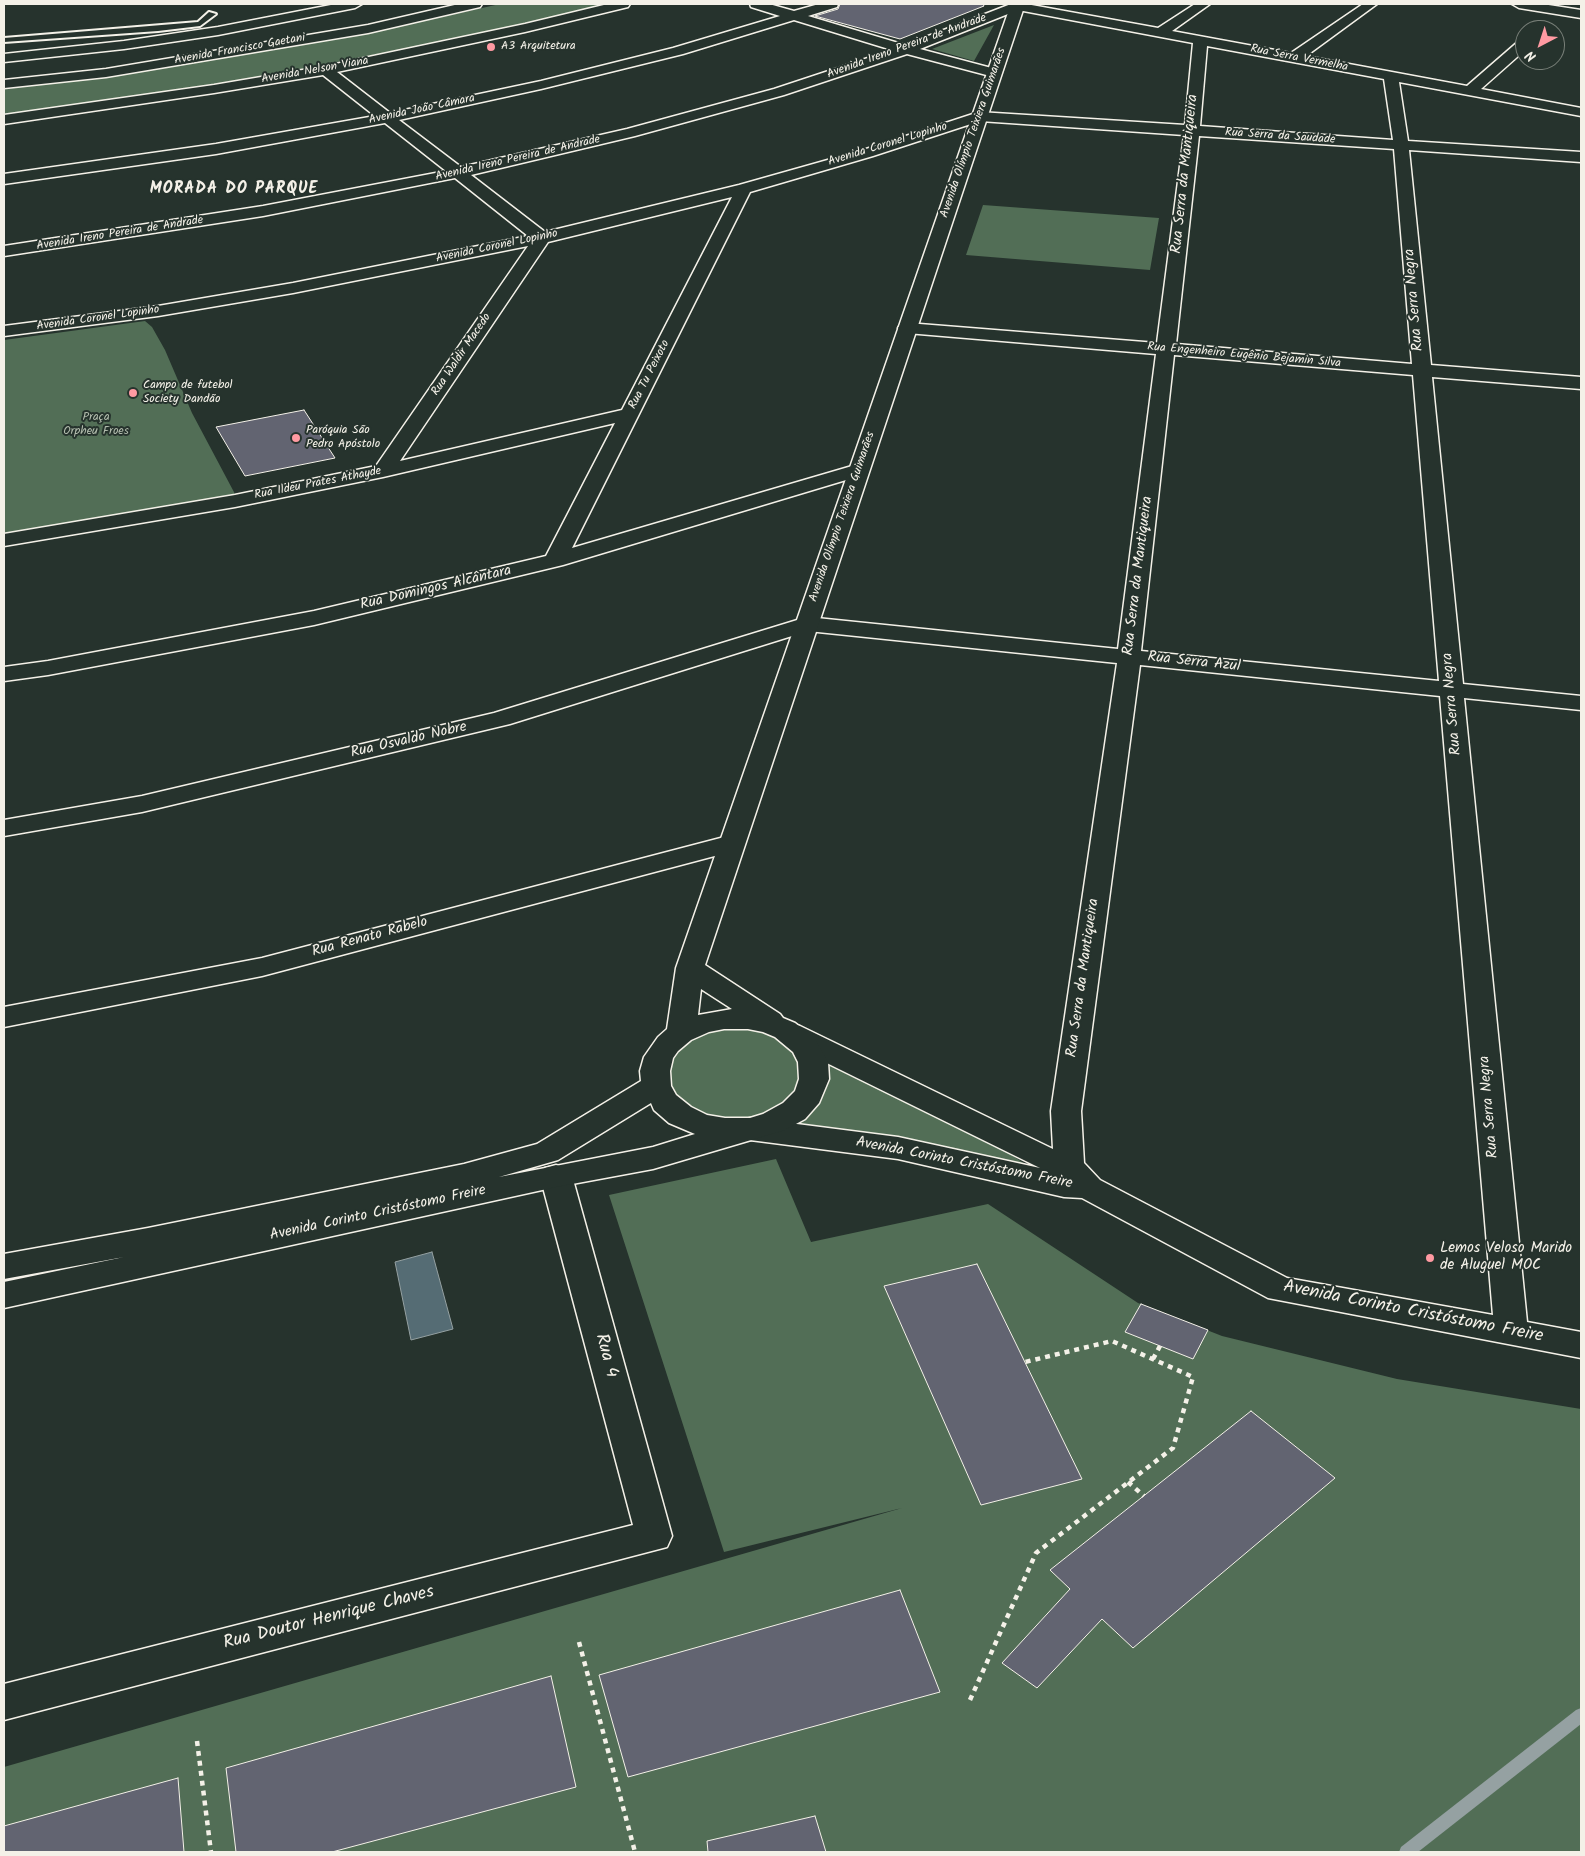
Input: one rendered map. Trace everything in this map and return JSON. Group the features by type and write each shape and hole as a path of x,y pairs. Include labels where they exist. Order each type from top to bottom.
{"street":[{"path":"4,58 124,45 218,30 355,4"},
{"path":"4,74 101,63 170,52 345,23 437,4"},
{"name":"Avenida Francisco Gaetani","path":"4,84 106,73 368,28 475,4"},
{"name":"Avenida Nelson Viana","path":"4,119 326,70 516,30 623,4"},
{"path":"756,4 906,50 994,73"},
{"name":"Avenida João Câmara","path":"4,179 216,148 387,118 542,85 678,51 832,4"},
{"path":"1160,33 1204,4"},
{"path":"1294,58 1371,4"},
{"path":"1519,4 1581,14"},
{"name":"Rua Serra Vermelha","path":"1017,5 1581,112"},
{"name":"Avenida Ireno Pereira de Andrade","path":"4,251 263,211 458,173 649,128 780,92 906,50 1017,5"},
{"name":"Avenida Olímpio Teixiera Guimarães","path":"682,1033 690,968 1017,5"},
{"path":"1552,20 1562,11"},
{"name":"Rua Serra da Mantiqueira","path":"1074,1180 1066,1110 1129,657 1192,131 1200,41"},
{"path":"1470,91 1515,52"},
{"path":"326,70 542,238"},
{"name":"Rua Serra Negra","path":"1390,76 1401,145 1511,1332"},
{"name":"Rua Serra da Saudade","path":"979,116 1581,157"},
{"name":"Avenida Coronel Lopinho","path":"4,331 158,311 293,288 542,238 744,189 868,153 979,116"},
{"name":"Rua Tu Peixoto","path":"555,560 744,189"},
{"name":"Rua Waldir Macedo","path":"383,472 542,238"},
{"name":"Rua Engenheiro Eugênio Bejamin Silva","path":"907,328 1581,383"},
{"name":"Rua Ildeu Prates Athayde","path":"4,540 234,501 383,472 630,414"},
{"name":"Rua Domingos Alcântara","path":"4,674 48,668 314,618 555,560 859,470"},
{"name":"Rua Serra Azul","path":"807,624 1581,703"},
{"name":"Rua Osvaldo Nobre","path":"4,828 142,804 501,719 807,624"},
{"name":"Rua Renato Rabelo","path":"4,1017 262,967 732,843"},
{"path":"690,968 787,1032"},
{"name":"Avenida Corinto Cristóstomo Freire","path":"1037,1167 750,1129 725,1129 701,1125 680,1115 665,1102 656,1086 654,1071 659,1057 668,1044 682,1033 701,1024 724,1019 748,1019 770,1024 1037,1167 1074,1180 1280,1290 1581,1345"},
{"name":"Avenida Corinto Cristóstomo Freire","path":"4,1266 148,1252 653,1158 774,1122 794,1111 808,1096 814,1080 813,1062 805,1046 787,1032"},
{"name":"Avenida Corinto Cristóstomo Freire","path":"4,1295 148,1252 464,1175 547,1152 656,1086"},
{"name":"Rua Serra da Mantiqueira","path":"1037,1167 1066,1110"},
{"name":"Rua 4","path":"556,1176 654,1536"},
{"name":"Rua Doutor Henrique Chaves","path":"4,1702 654,1536"}],"lane":[{"path":"200,24 212,14"},
{"path":"4,40 114,33 200,24 212,26 218,30"}],"path":[{"path":"970,1700 1036,1553 1173,1448 1194,1377 1112,1341 1025,1362"},
{"path":"1153,1360 1160,1346"},
{"path":"1128,1482 1144,1496"},
{"path":"579,1642 635,1852"},
{"path":"197,1741 211,1852"}],"green space":[{"path":"500,4 606,4 475,35 250,79 4,115 4,89 159,69 369,33"},
{"path":"994,25 974,61 932,49"},
{"path":"983,205 1159,218 1150,270 966,255"},
{"name":"Praça Orpheu Froes","path":"145,321 152,327 165,350 192,413 235,494 4,536 4,340"},
{"path":"767,1028 801,1053 806,1084 762,1121 706,1120 671,1097 663,1064 701,1029"},
{"path":"817,1054 989,1140 1034,1170 784,1126"},
{"path":"776,1159 811,1242 988,1204 1138,1303 1222,1336 1397,1379 1581,1409 1581,1852 4,1852 4,1767 902,1508 724,1552 609,1195"}],"water":[{"path":"432,1252 453,1329 411,1340 395,1262"}],"building":[{"path":"840,4 983,4 984,6 900,39 815,16 838,9"},
{"path":"304,410 335,458 245,476 216,427"},
{"path":"977,1264 1082,1479 981,1505 884,1286"},
{"path":"1141,1304 1208,1330 1193,1359 1125,1332"},
{"path":"1251,1411 1335,1478 1133,1648 1102,1619 1037,1688 1002,1663 1070,1589 1050,1570"},
{"path":"900,1590 940,1692 628,1777 599,1675"},
{"path":"551,1676 576,1787 332,1852 236,1852 226,1768"},
{"path":"178,1778 184,1852 4,1852 4,1826"},
{"path":"815,1816 826,1852 708,1852 707,1841"}],"waterway":[{"path":"1406,1852 1581,1715"}],"place":[{"name":"A3 Arquitetura","path":"491,47"},
{"name":"Campo de futebol Society Dandão","path":"133,393"},
{"name":"Paróquia São Pedro Apóstolo","path":"296,438"},
{"name":"Lemos Veloso Marido de Aluguel MOC","path":"1430,1258"}],"district":[{"name":"MORADA DO PARQUE","path":"234,190"}]}
